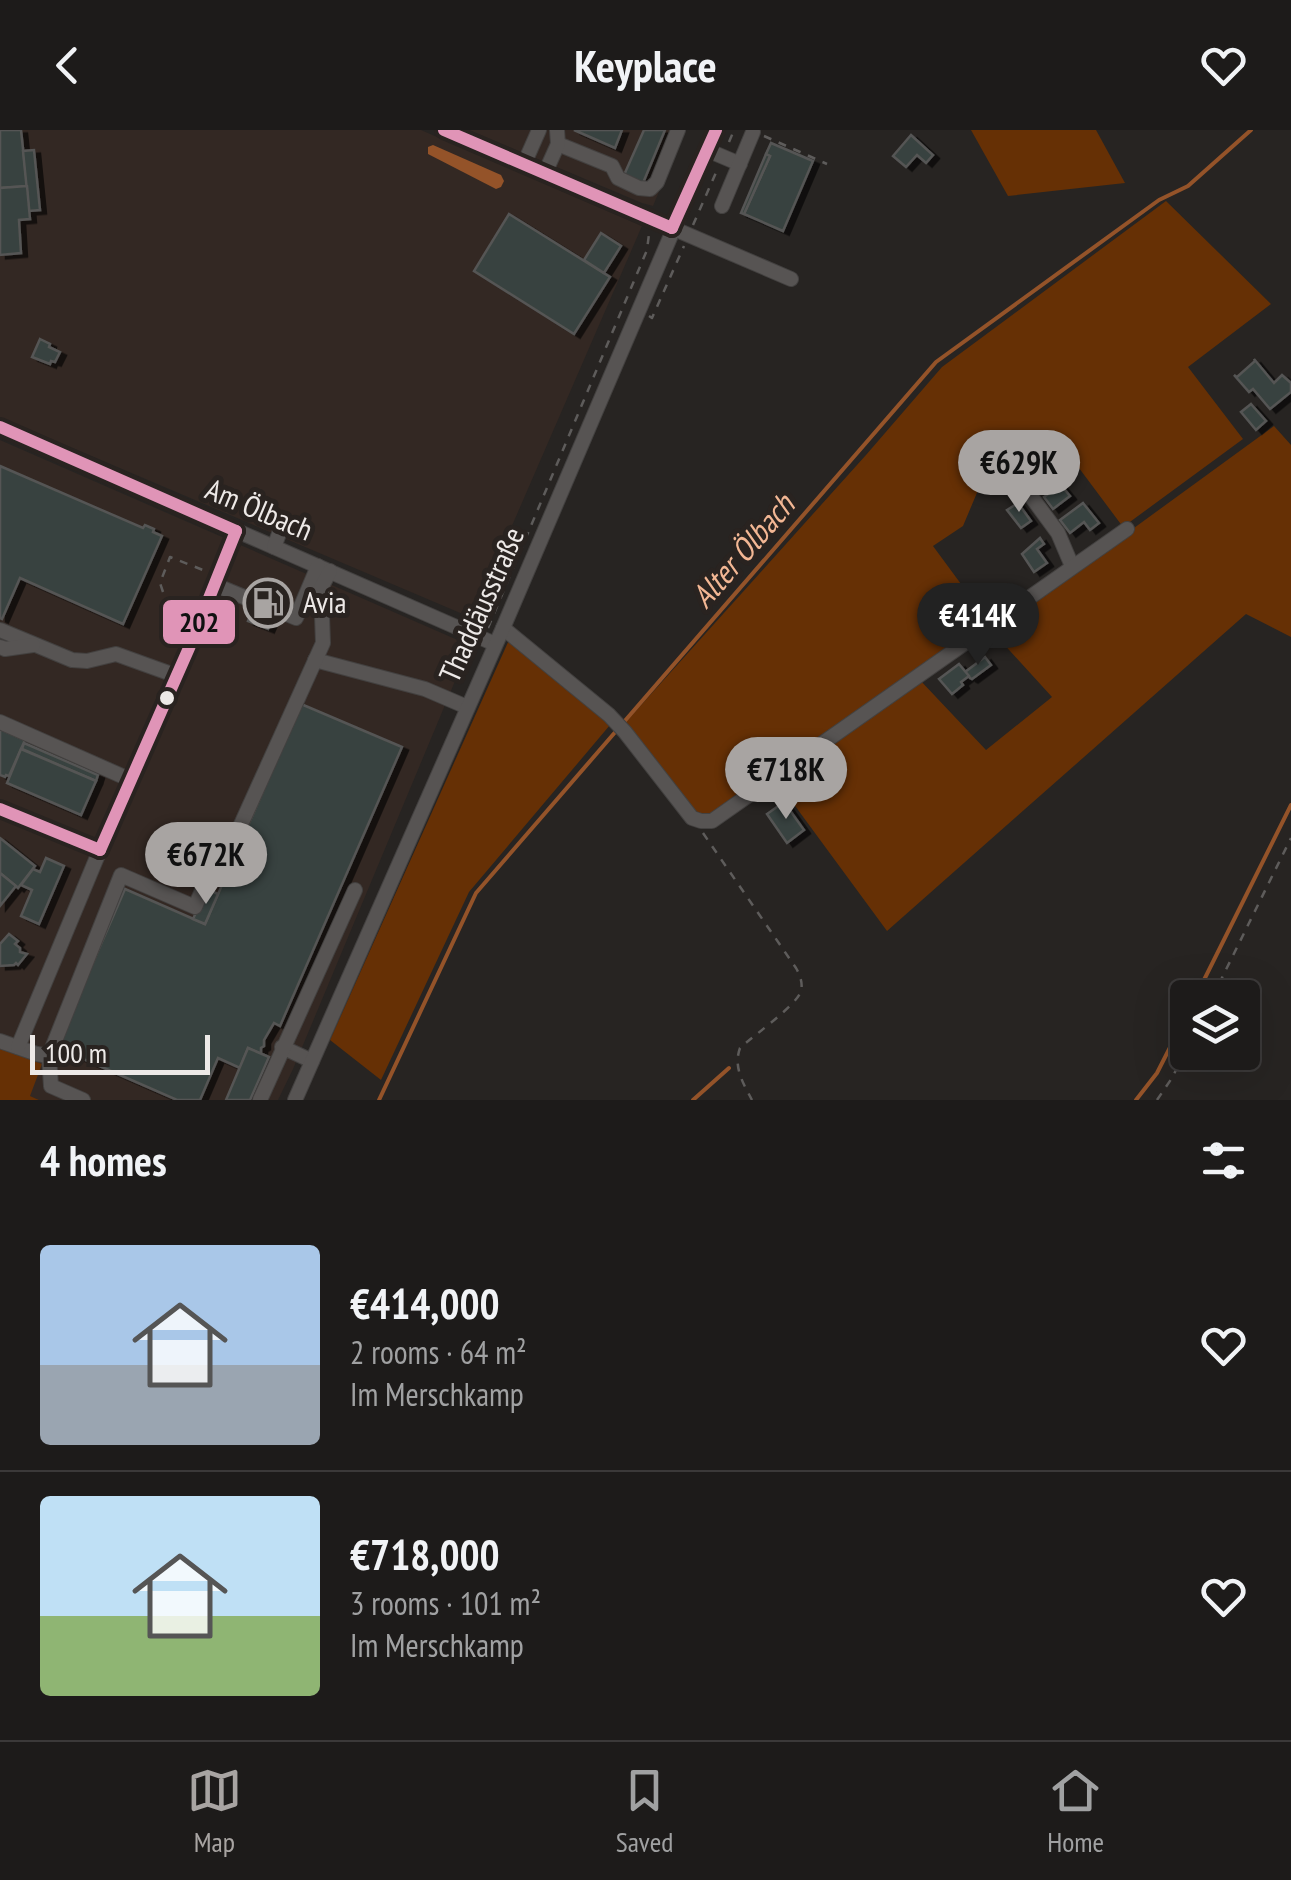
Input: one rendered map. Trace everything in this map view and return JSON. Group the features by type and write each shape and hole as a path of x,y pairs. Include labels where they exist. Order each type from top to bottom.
{"street":[{"path":"524,164 539,130"},
{"path":"545,173 557,137 612,166 618,178 650,189 657,182 678,130"},
{"name":"Thaddäusstraße","path":"295,1100 468,706 489,641 502,628 716,130"},
{"path":"454,132 792,279"},
{"path":"722,206 753,132"},
{"path":"707,150 740,164"},
{"name":"Am Ölbach","path":"0,427 489,641"},
{"path":"1030,495 1058,533 1072,566"},
{"path":"502,628 609,715 692,818 712,820 1127,528"},
{"path":"18,1047 236,531"},
{"path":"274,548 280,532"},
{"path":"277,610 296,618 324,568"},
{"path":"83,1100 51,1086 48,1056 121,874 195,907 210,871 229,851 323,643 324,568"},
{"path":"216,581 256,602"},
{"path":"0,630 80,662 108,654 123,656 176,676"},
{"path":"0,647 34,644"},
{"path":"315,660 425,689 468,706"},
{"path":"0,722 131,780"},
{"path":"0,809 100,850"},
{"path":"260,1100 355,890"},
{"path":"0,1041 48,1056"},
{"path":"282,1047 312,1061"}],"path":[{"path":"753,132 827,164"},
{"path":"489,641 648,250 648,237 655,221"},
{"path":"163,592 160,583 170,557 216,581"},
{"path":"700,821 700,829 801,979 802,990 796,1001 740,1048 737,1066 752,1100"},
{"path":"1221,980 1291,838"},
{"path":"1157,1100 1176,1070"}],"shaded area":[{"path":"0,130 421,130 642,226 472,618 0,417"},
{"path":"469,130 685,130 653,206"},
{"path":"971,130 1096,130 1125,183 1008,196"},
{"path":"433,145 501,175 501,187 496,189 428,154 428,147"},
{"path":"1166,201 1271,304 1188,367 1243,439 1123,527 1073,455 1029,486 1014,465 979,488 963,526 933,546 989,622 711,816 695,814 625,723 942,367"},
{"path":"1274,426 1291,445 1291,637 1246,614 887,931 776,780 919,679 986,750 1052,697 990,629"},
{"path":"0,440 460,641 468,650 278,1100 39,1100 29,1096 0,1048"},
{"path":"509,640 610,725 469,892 381,1080 330,1040"},
{"path":"0,1048 42,1064 30,1096 39,1100 0,1100"}],"building":[{"path":"0,130 21,130 27,186 0,188"},
{"path":"574,130 622,130 615,148"},
{"path":"644,130 665,130 643,183 624,175"},
{"path":"911,135 933,155 926,163 917,155 906,167 893,156"},
{"path":"771,143 813,161 783,231 744,214 770,156 766,154"},
{"path":"34,150 40,210 29,211 23,151"},
{"path":"766,154 770,156 744,214 741,213"},
{"path":"27,186 30,219 19,220 21,253 0,255 0,188"},
{"path":"509,214 610,277 574,334 474,271"},
{"path":"601,233 621,246 604,273 584,260"},
{"path":"40,339 60,352 55,362 50,364 32,357"},
{"path":"1254,359 1274,383 1282,375 1291,383 1291,392 1270,409 1234,375 1237,377"},
{"path":"1251,404 1266,421 1256,430 1241,412"},
{"path":"0,466 143,528 145,525 162,536 123,624 20,578 0,618"},
{"path":"1061,485 1070,496 1053,509 1044,497"},
{"path":"1018,503 1031,521 1021,528 1007,510"},
{"path":"1083,503 1099,523 1090,530 1084,522 1070,533 1060,520"},
{"path":"1040,538 1044,544 1037,549 1047,563 1034,572 1022,554"},
{"path":"264,583 284,592 268,629 248,621"},
{"path":"985,657 991,665 970,678 965,672"},
{"path":"959,664 969,676 952,694 939,679"},
{"path":"301,704 402,747 280,1026 274,1023 261,1054 248,1048 240,1068 218,1058 200,1100 177,1100 56,1047 125,889 205,924"},
{"path":"0,729 25,740 9,776 5,777 0,775"},
{"path":"24,743 98,775 96,781 22,749"},
{"path":"21,749 96,781 81,815 7,783"},
{"path":"784,802 804,830 787,843 767,814"},
{"path":"0,838 35,866 18,888 0,873"},
{"path":"46,858 64,866 39,924 21,916 32,890 21,885 33,869 40,872"},
{"path":"0,873 16,886 0,906"},
{"path":"207,889 218,894 205,924 193,919"},
{"path":"9,934 18,941 15,944 20,952 27,954 18,965 0,966 0,944"},
{"path":"248,1048 269,1057 250,1100 226,1100"}],"waterway":[{"name":"Alter Ölbach","path":"623,723 936,362 1159,200 1188,186 1251,130"},
{"name":"Alter Ölbach","path":"379,1100 476,893 617,730"},
{"path":"1204,980 1291,805"},
{"path":"1136,1100 1170,1047"},
{"path":"693,1100 729,1068"}],"transit line":[{"name":"202","path":"444,130 672,228"},
{"name":"202","path":"672,228 716,130"},
{"name":"202","path":"0,427 236,531"},
{"name":"202","path":"100,850 236,531"},
{"name":"202","path":"0,809 100,850"}],"place":[{"name":"Avia","path":"268,603"}]}
